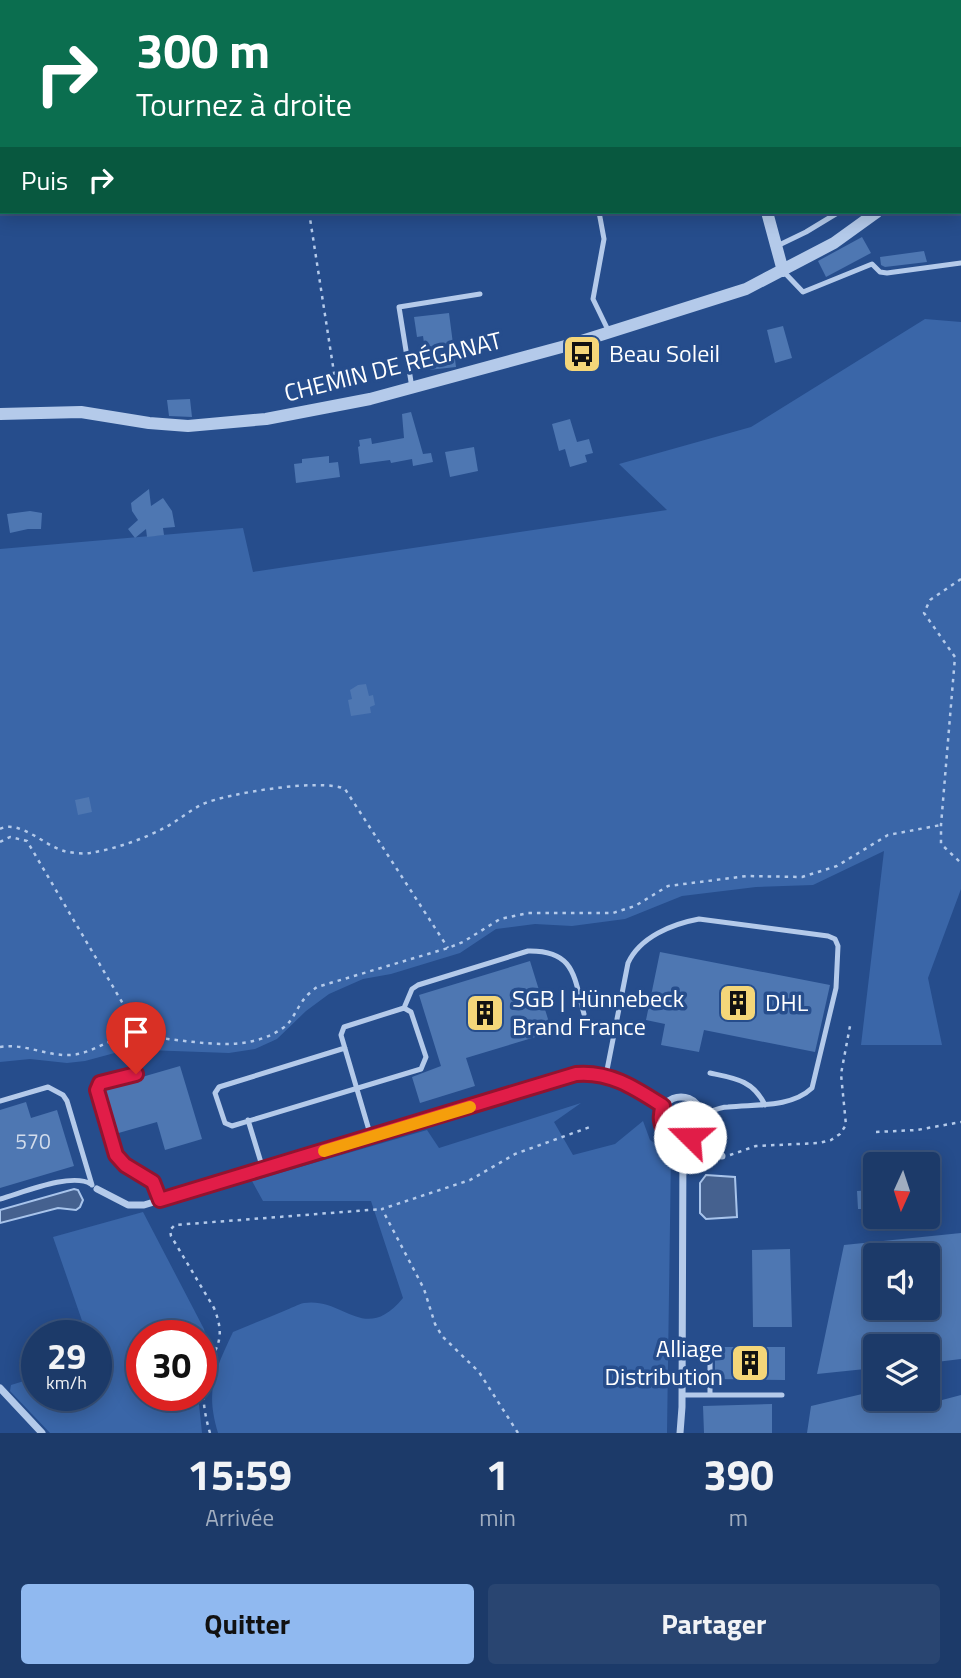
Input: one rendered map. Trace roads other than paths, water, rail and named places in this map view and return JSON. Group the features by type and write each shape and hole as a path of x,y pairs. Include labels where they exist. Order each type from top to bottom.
{"street":[{"path":"768,214 783,271"},
{"name":"CHEMIN DE RÉGANAT","path":"0,414 80,412 188,426 266,419 339,405 412,388 609,332 746,289 834,243 874,214"},
{"path":"95,1187 128,1205 144,1205 576,1074 606,1075 626,1083 663,1106"},
{"path":"682,1096 695,1102 702,1115 702,1122 695,1133 683,1139 670,1136 662,1127 660,1113 663,1106 675,1097 682,1096"},
{"path":"680,1433 683,1139"},
{"path":"684,1156 722,1156"},
{"path":"0,1388 42,1433"}],"lane":[{"path":"598,214 604,239 593,299 609,332"},
{"path":"777,246 836,214"},
{"path":"783,271 803,292 872,264 880,272 887,273 961,264"},
{"path":"412,388 399,307 480,294"},
{"path":"606,1075 628,963 638,947 678,922 699,919 835,939 838,946 838,971 812,1088 796,1098 765,1105 724,1107 702,1115"},
{"path":"404,1008 409,994 418,985 528,951 544,950 559,955 567,962 573,972 584,1014"},
{"path":"345,1048 215,1090 225,1123 232,1126 248,1120 356,1088 421,1069 426,1057 411,1012 404,1008 344,1027 341,1035 345,1048 356,1088 371,1137"},
{"path":"710,1073 749,1084 765,1105"},
{"path":"136,1074 100,1083 97,1090 116,1155 125,1165 153,1182 160,1200"},
{"path":"0,1101 48,1087 63,1095 95,1187"},
{"path":"248,1120 263,1169"},
{"path":"0,1199 71,1179 85,1180 95,1187"},
{"path":"709,1395 710,1363"},
{"path":"682,1395 782,1395"}],"place":[{"name":"Beau Soleil","path":"582,354"},
{"name":"DHL","path":"738,1003"},
{"name":"SGB | Hünnebeck Brand France","path":"485,1013"},
{"name":"Alliage Distribution","path":"750,1363"}]}
